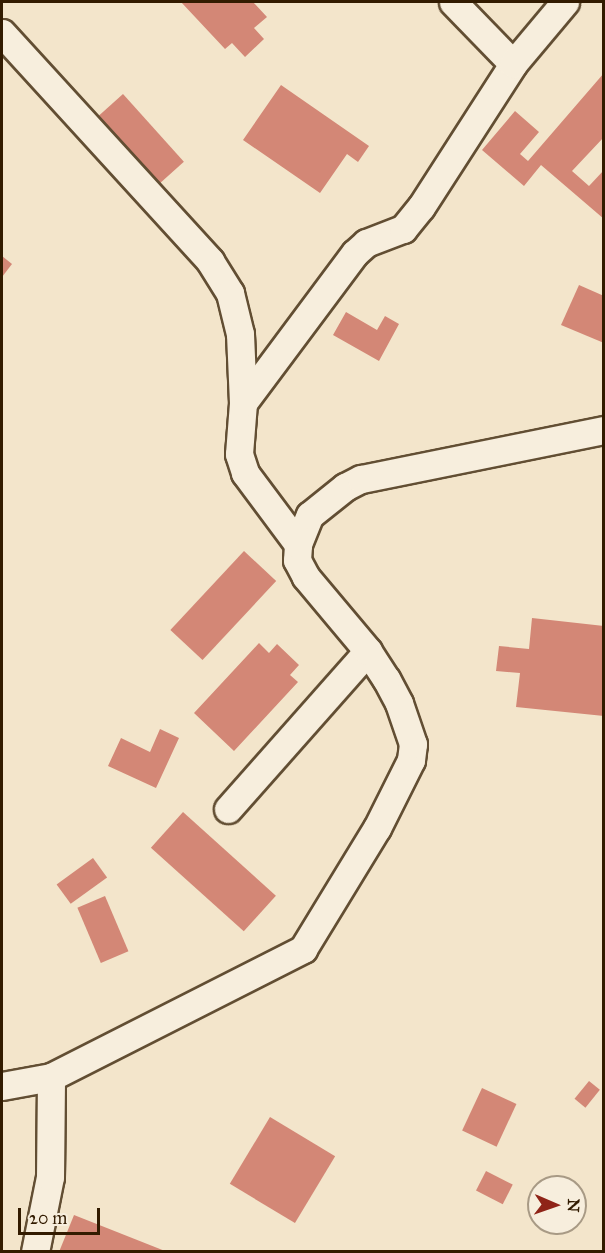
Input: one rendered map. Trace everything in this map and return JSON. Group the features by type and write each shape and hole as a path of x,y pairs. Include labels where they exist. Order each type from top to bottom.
{"street":[{"path":"453,2 513,64"},
{"path":"243,403 355,253 366,243 404,229 421,207 513,64 565,2"},
{"path":"2,33 210,261 230,293 240,334 243,403 239,454 245,473 298,544"},
{"path":"2,1086 51,1077 303,949 377,828 411,760 412,744 399,703 368,651 306,577 297,560 298,544 310,516 345,487 361,479 603,430"},
{"path":"228,809 368,651"},
{"path":"35,1251 50,1177 51,1077"}],"building":[{"path":"181,2 253,2 267,17 254,28 264,39 245,57 232,43 225,49"},
{"path":"604,73 604,137 572,171 589,186 604,170 604,219 541,165 524,186 482,150 515,111 539,132 520,154 528,161"},
{"path":"281,85 369,146 358,162 347,154 320,193 243,140"},
{"path":"123,94 184,162 159,184 98,116"},
{"path":"2,256 12,264 2,277"},
{"path":"579,285 604,296 604,343 561,325"},
{"path":"346,312 377,330 385,316 399,324 379,361 333,335"},
{"path":"244,551 276,581 203,660 170,630"},
{"path":"532,618 604,626 604,716 516,707 520,673 496,671 499,646 529,649"},
{"path":"259,643 269,653 277,644 299,665 290,675 298,682 234,751 194,713"},
{"path":"160,729 179,738 156,788 108,766 121,738 150,752"},
{"path":"183,812 276,896 244,931 151,848"},
{"path":"93,858 107,877 71,904 57,884"},
{"path":"105,896 128,951 101,963 77,908"},
{"path":"589,1081 600,1090 585,1108 575,1099"},
{"path":"482,1088 516,1104 497,1147 462,1131"},
{"path":"270,1117 335,1156 295,1223 230,1184"},
{"path":"486,1171 513,1185 503,1204 476,1191"},
{"path":"74,1215 165,1251 165,1252 59,1252"}]}
